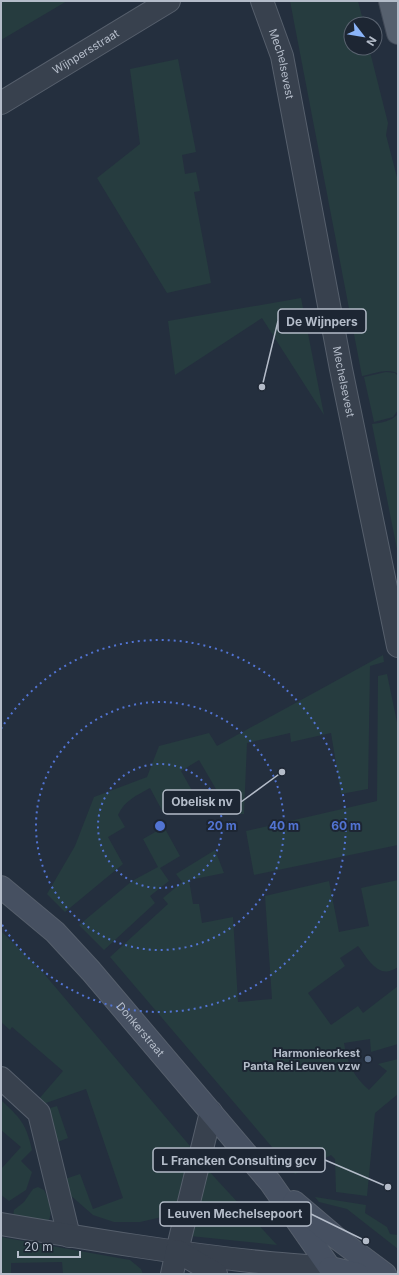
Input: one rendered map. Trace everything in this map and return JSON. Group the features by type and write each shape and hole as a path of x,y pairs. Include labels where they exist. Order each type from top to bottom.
{"main road":[{"path":"390,1 398,33"}],"street":[{"name":"Wijnpersstraat","path":"1,103 169,1"},
{"name":"Mechelsevest","path":"262,1 282,56 341,369 398,646"},
{"name":"Donkerstraat","path":"1,887 55,932 70,949 270,1182 333,1271"},
{"path":"1,1078 38,1113 69,1236"},
{"path":"172,1274 210,1112"},
{"name":"Donkerstraat","path":"270,1182 334,1236 384,1274"},
{"path":"1,1224 69,1236 177,1251 267,1269 333,1271 356,1274"},
{"path":"177,1251 216,1274"}],"green space":[{"path":"1,1 67,1 1,40"},
{"path":"290,1 358,1 362,16 343,16 343,56 371,56 388,123 386,135 398,181 398,374 386,371 362,376"},
{"path":"178,59 196,152 182,155 185,174 196,172 200,191 194,192 211,283 167,293 97,178 140,144 130,69"},
{"path":"301,298 324,415 262,318 175,375 168,321"},
{"path":"386,372 395,373 398,376 398,410 393,417 374,422 364,377"},
{"path":"398,414 398,554 372,424 386,421"},
{"path":"383,655 384,662 370,666 368,789 341,794 331,733 291,742 290,733 247,743 244,814 234,814 219,808 213,800 220,796 199,760 181,771 195,796 164,814 150,788 131,799 121,810 118,815 125,827 108,837 123,864 65,912 47,894 75,846 94,797 147,777 159,746 209,733 217,746"},
{"path":"387,674 398,727 398,845 254,875 246,831 377,801 378,676"},
{"path":"164,827 180,856 160,868 169,881 150,896 155,903 104,950 79,925 132,881 158,867 143,839"},
{"path":"215,850 224,873 189,880 193,904 199,904 202,923 233,917 238,1002 272,999 265,896 329,881 339,932 369,926 361,888 398,880 398,967 391,971 379,970 370,962 358,946 340,958 345,966 308,993 331,1025 358,1006 363,1013 398,986 398,1044 371,1052 370,1039 344,1043 349,1063 355,1075 369,1090 387,1071 378,1064 398,1059 398,1094 375,1113 367,1196 336,1192 335,1159 331,1155 295,1174 110,957 168,904 163,898 182,882 176,874"},
{"path":"1,931 40,969 190,1146 179,1204 162,1217 140,1222 114,1222 93,1215 69,1194 65,1179 80,1174 93,1209 123,1198 86,1089 43,1104 38,1100 63,1071 12,1027 10,1030 1,1022"},
{"path":"1,1100 25,1127 32,1150 21,1161 32,1172 26,1190 9,1201 1,1195 1,1167 2,1168 21,1147 1,1130"},
{"path":"57,1106 68,1138 55,1143 47,1109"},
{"path":"206,1168 277,1245 190,1236"},
{"path":"38,1187 44,1190 49,1202 50,1216 47,1223 13,1216 14,1210 24,1202 33,1189"},
{"path":"315,1197 366,1205 365,1213 387,1227 390,1234 398,1235 398,1249 347,1209 319,1202"},
{"path":"1,1237 130,1260 141,1269 143,1274 63,1274 62,1262 11,1263 11,1274 1,1274"}],"place":[{"name":"De Wijnpers","path":"262,387"},
{"name":"Obelisk nv","path":"282,772"},
{"name":"Harmonieorkest Panta Rei Leuven vzw","path":"368,1059"},
{"name":"L Francken Consulting gcv","path":"388,1187"},
{"name":"Leuven Mechelsepoort","path":"366,1241"}]}
